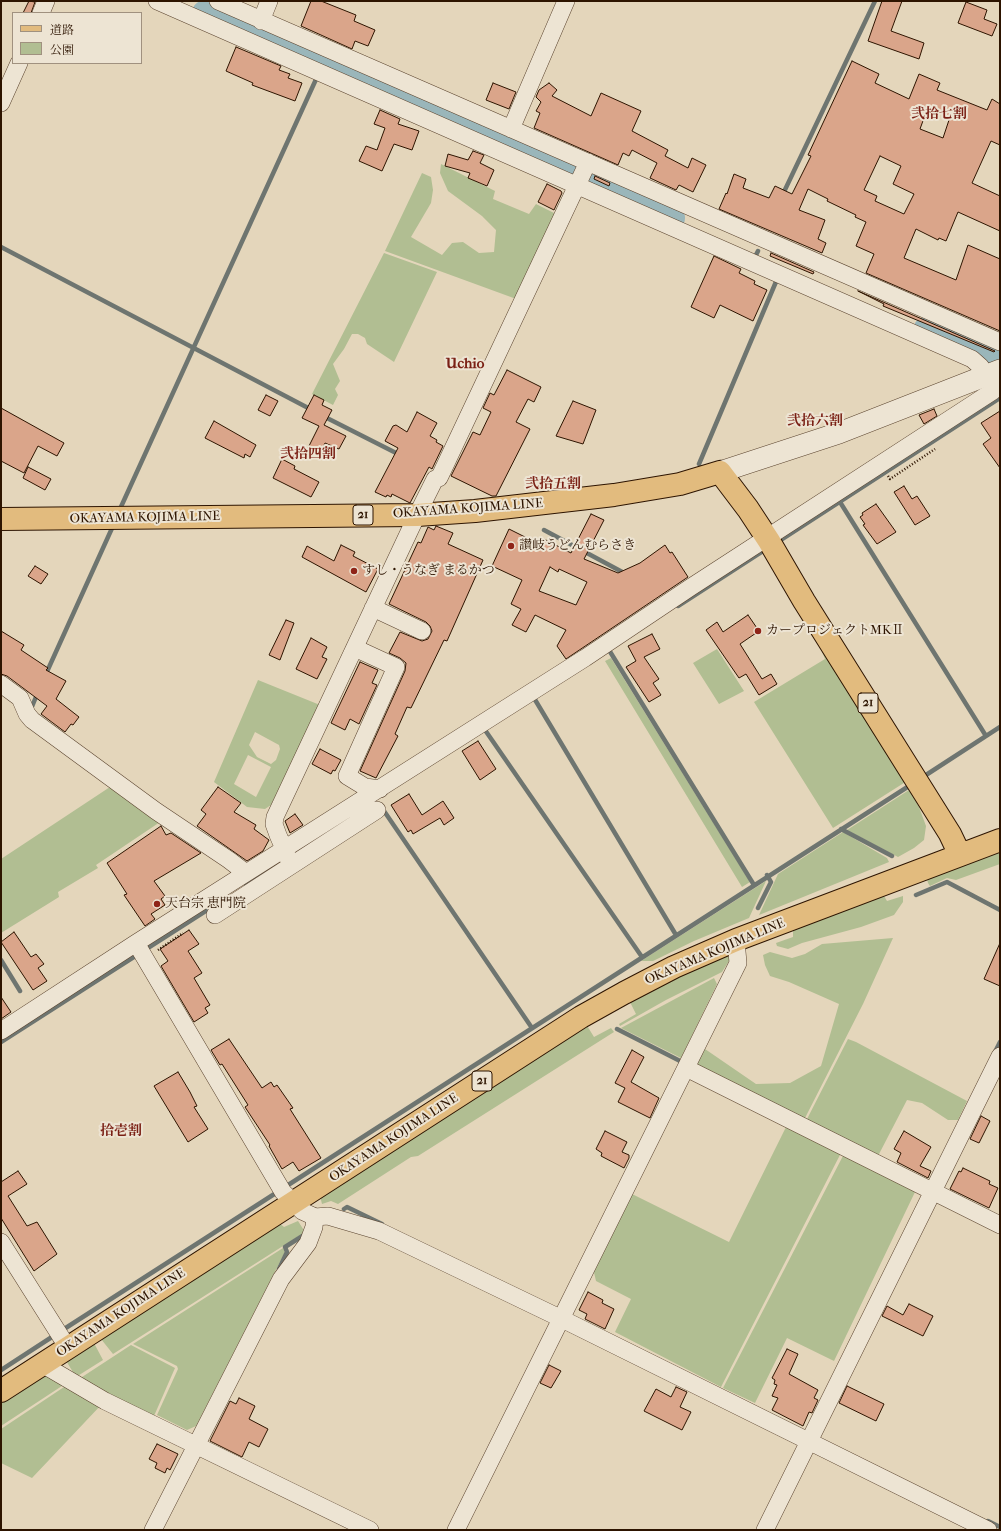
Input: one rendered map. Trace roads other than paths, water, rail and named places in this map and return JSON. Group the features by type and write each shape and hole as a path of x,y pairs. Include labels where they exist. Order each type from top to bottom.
{"main road":[{"name":"OKAYAMA KOJIMA LINE","path":"1,519 417,515 475,511 614,495 680,484 720,472"},
{"name":"21","path":"720,472 744,503 770,543 804,601 950,834 960,855"},
{"name":"OKAYAMA KOJIMA LINE","path":"1,1391 42,1364 62,1338 285,1193 581,1017 674,967 736,940 1000,840"}],"street":[{"path":"41,12 46,1"},
{"path":"157,1 320,71 405,98 454,119 511,129 583,179 1000,342"},
{"path":"218,1 262,21 405,98 583,179 780,274 990,368"},
{"path":"262,21 269,1"},
{"path":"511,129 566,1"},
{"path":"1,103 19,64"},
{"path":"288,858 274,824 275,817 378,610 417,515 435,479 440,476 583,179"},
{"path":"720,472 838,433 990,368"},
{"path":"215,915 380,789 585,658 770,543 914,443 993,391 1000,384"},
{"path":"378,610 422,631"},
{"path":"360,650 396,667 346,776 365,787 380,789"},
{"path":"1,684 20,698 27,714 32,720 246,873"},
{"path":"1,1031 141,952 246,873 288,858 377,810"},
{"path":"456,1530 738,963 736,940"},
{"path":"141,952 285,1193 302,1211 315,1217 328,1216 379,1231 562,1319 988,1530"},
{"path":"765,1530 1000,1056"},
{"path":"686,1068 1000,1225"},
{"path":"153,1530 281,1279 308,1243 314,1226 315,1217"},
{"path":"1,1242 62,1338"},
{"path":"42,1364 105,1401 197,1442 370,1530"}],"waterway":[{"path":"782,196 875,1"},
{"path":"205,13 672,218"},
{"path":"259,36 261,32"},
{"path":"120,509 323,64"},
{"path":"510,146 511,142"},
{"path":"1,247 312,410"},
{"path":"756,255 758,251"},
{"path":"699,464 778,277"},
{"path":"926,330 976,351 995,363"},
{"path":"776,543 1000,398"},
{"path":"323,416 400,455"},
{"path":"840,502 986,736"},
{"path":"45,676 113,526"},
{"path":"544,530 626,574"},
{"path":"678,606 766,549"},
{"path":"609,650 754,885"},
{"path":"31,709 38,692"},
{"path":"534,698 676,935"},
{"path":"926,775 1000,727"},
{"path":"485,730 642,957"},
{"path":"285,1187 909,786"},
{"path":"382,808 532,1028"},
{"path":"246,885 356,813"},
{"path":"841,829 892,856"},
{"path":"758,908 771,882 767,875"},
{"path":"916,895 947,882 1000,910"},
{"path":"1,1042 215,905"},
{"path":"1,960 20,991"},
{"path":"617,1029 684,1063"},
{"path":"994,1054 1000,1042"},
{"path":"61,1331 279,1191"},
{"path":"344,1209 347,1207 382,1224"},
{"path":"279,1269 287,1252 285,1247 304,1235"},
{"path":"1,1370 55,1335"},
{"path":"988,1521 1000,1527"}],"place":[{"name":"讃岐うどんむらさき","path":"511,546"},
{"name":"すし・うなぎ まるかつ","path":"354,571"},
{"name":"カープロジェクトMKⅡ","path":"758,631"},
{"name":"天台宗 恵門院","path":"157,904"}],"district":[{"name":"弐拾七割","path":"939,115"},
{"name":"Uchio","path":"465,364"},
{"name":"弐拾六割","path":"815,422"},
{"name":"弐拾四割","path":"308,455"},
{"name":"弐拾五割","path":"553,485"},
{"name":"拾壱割","path":"121,1132"}]}
